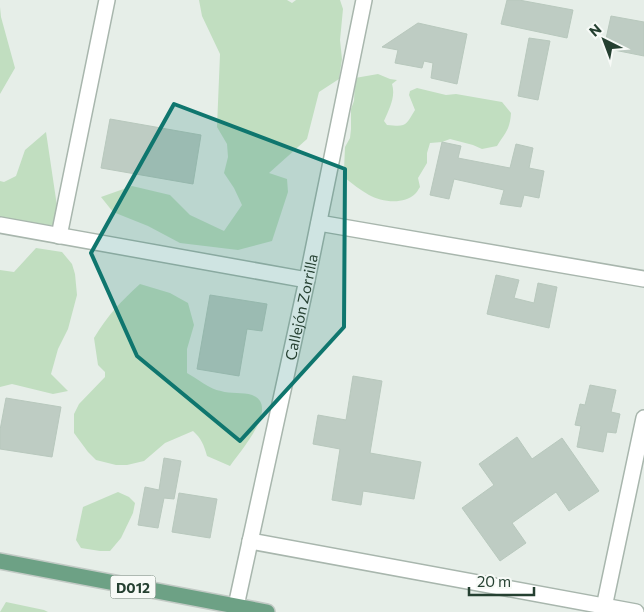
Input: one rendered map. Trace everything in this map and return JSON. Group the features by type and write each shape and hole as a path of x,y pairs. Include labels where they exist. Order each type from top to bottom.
{"main road":[{"name":"D012","path":"0,561 236,609 267,612"}],"street":[{"path":"59,236 107,0"},
{"name":"Callejón Zorrilla","path":"236,609 319,223 364,0"},
{"path":"319,223 644,279"},
{"path":"0,225 307,280"},
{"path":"603,609 644,418"},
{"path":"250,541 603,609 636,612"}],"highlighted area":[{"path":"174,104 345,169 344,327 240,441 137,356 91,253"}],"green space":[{"path":"199,0 287,0 292,3 296,0 340,0 343,9 340,40 342,59 339,79 319,92 307,139 269,173 287,179 288,192 272,241 238,250 180,243 148,226 113,212 101,197 132,186 170,195 190,215 224,231 242,205 224,173 228,157 227,144 217,127 220,54 202,16"},
{"path":"0,7 15,68 0,94"},
{"path":"378,74 397,80 392,84 393,98 384,121 387,125 398,126 407,122 415,110 409,95 410,91 417,88 446,95 456,94 502,102 511,113 505,134 497,146 482,149 450,139 430,143 427,163 418,178 420,187 415,194 399,201 386,201 374,197 345,178 344,170 345,147 350,138 355,78"},
{"path":"46,132 57,206 54,225 0,227 0,181 4,182 16,176 25,150"},
{"path":"36,248 62,252 72,264 75,274 77,295 68,329 58,349 51,374 68,391 53,394 12,384 0,387 0,270 14,272"},
{"path":"140,284 170,293 188,303 194,325 187,349 187,373 217,390 252,395 260,401 262,409 255,430 230,466 207,456 202,442 193,431 165,443 144,461 127,465 116,465 96,460 74,433 74,414 79,404 105,377 105,372 98,365 94,338 115,309"},
{"path":"118,492 129,497 135,503 133,513 121,538 110,551 81,548 76,540 83,507"},
{"path":"6,602 44,610 48,612 0,612"}],"building":[{"path":"507,0 519,0 573,10 567,38 501,24"},
{"path":"611,16 644,22 644,56 604,48"},
{"path":"418,23 467,34 457,84 431,78 433,63 424,61 422,68 395,63 398,50 382,47"},
{"path":"529,38 550,41 538,100 518,96"},
{"path":"110,119 201,135 193,184 101,168"},
{"path":"442,142 461,146 458,158 510,168 516,144 533,148 529,168 544,171 539,198 524,195 521,207 500,204 504,190 454,179 449,199 430,195"},
{"path":"496,275 519,280 514,298 534,303 538,283 557,287 549,328 487,314"},
{"path":"210,295 267,304 262,331 247,329 239,376 197,369"},
{"path":"353,376 382,381 370,453 421,462 414,499 363,491 361,505 332,500 340,449 313,444 318,415 346,420"},
{"path":"590,385 616,390 611,412 620,414 616,433 607,432 603,452 577,447 581,426 575,425 580,404 585,405"},
{"path":"6,398 61,407 52,457 0,449 0,430"},
{"path":"517,437 532,459 562,438 599,491 569,511 556,492 512,523 526,543 500,561 462,508 494,485 479,464"},
{"path":"164,458 181,461 174,499 164,498 158,528 138,525 145,487 159,490"},
{"path":"179,493 217,499 210,538 172,532"}]}
